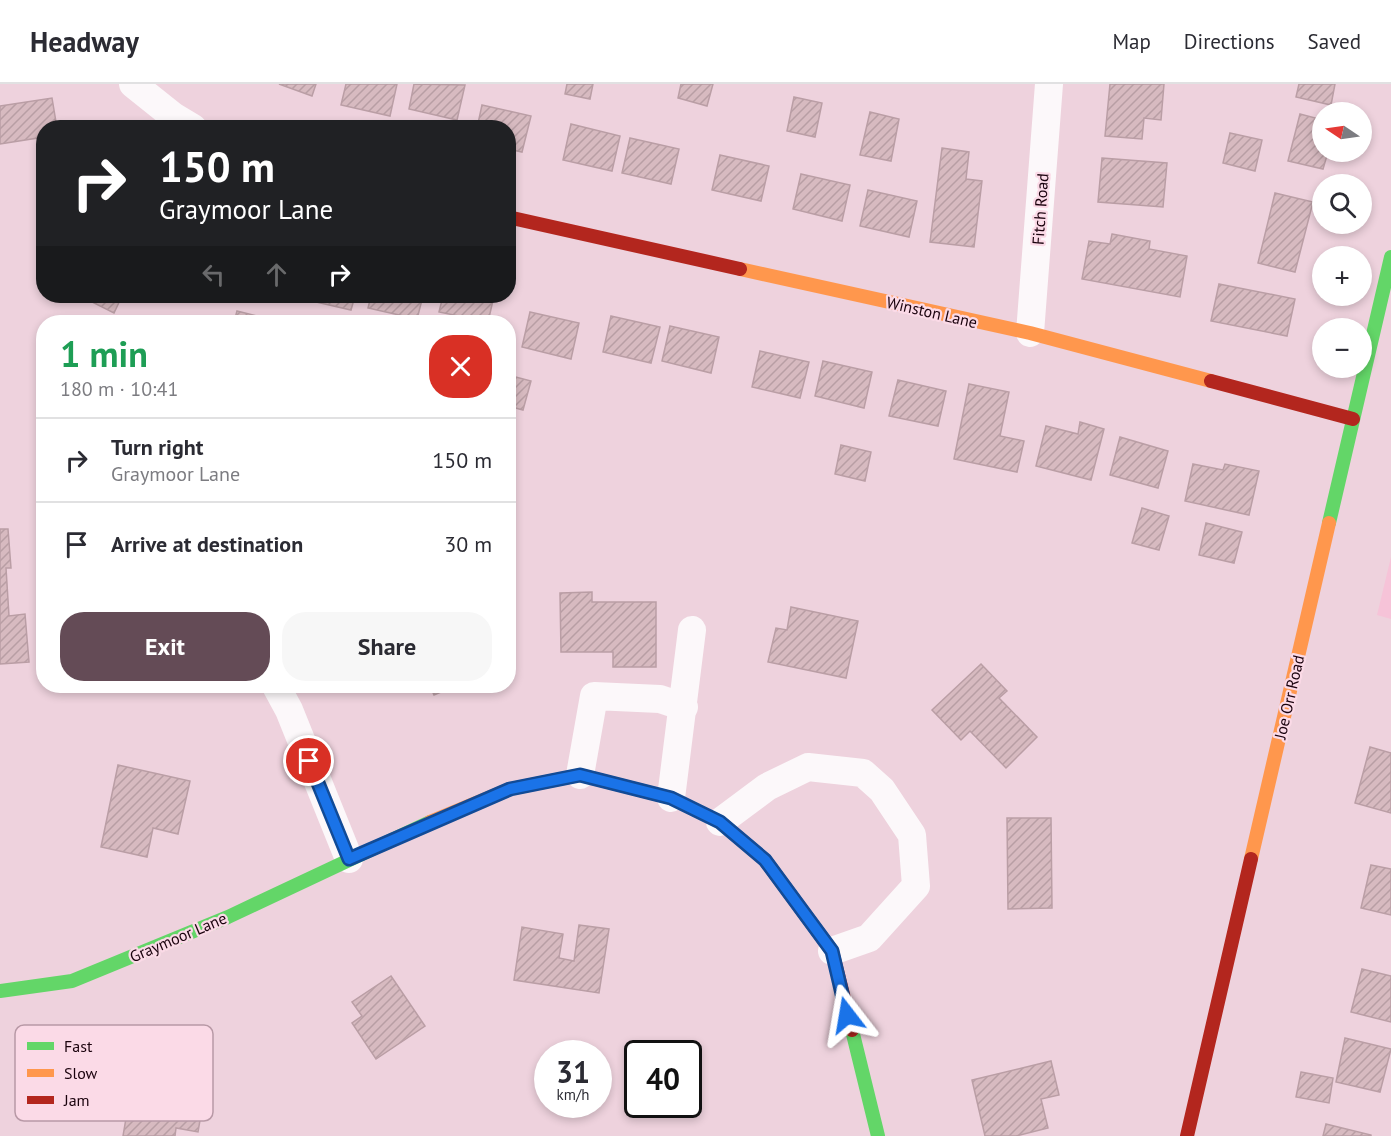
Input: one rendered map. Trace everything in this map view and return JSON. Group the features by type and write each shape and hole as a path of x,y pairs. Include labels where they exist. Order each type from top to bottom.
{"street":[{"path":"133,84 179,120"},
{"name":"Fitch Road","path":"1030,333 1049,84"},
{"name":"Winston Lane","path":"516,219 1030,333 1353,419"},
{"name":"Joe Orr Road","path":"1187,1136 1391,257"},
{"path":"671,798 692,630"},
{"path":"280,693 289,710 349,859"},
{"path":"580,775 594,696 660,699 684,707"},
{"path":"720,822 767,787 808,767 863,773 882,790 912,835 916,886 869,938 832,951"},
{"name":"Graymoor Lane","path":"0,991 72,981 228,917 349,859 510,789 580,775 671,798 720,822 765,860 832,951 878,1136"}],"shaded area":[{"path":"1391,557 1391,619 1377,615"}],"building":[{"path":"279,84 316,84 312,96"},
{"path":"346,84 397,84 390,116 341,105"},
{"path":"414,84 465,85 457,120 409,109"},
{"path":"567,84 593,84 590,99 565,94"},
{"path":"681,84 713,84 707,106 678,98"},
{"path":"1110,84 1164,84 1161,120 1144,118 1142,139 1105,136"},
{"path":"1299,84 1335,84 1332,102 1318,102 1296,97"},
{"path":"794,97 822,103 815,137 787,131"},
{"path":"52,98 56,120 36,120 36,138 0,144 0,106"},
{"path":"482,105 531,116 522,152 516,151 516,120 479,120"},
{"path":"870,112 899,119 891,161 860,155"},
{"path":"1300,114 1312,117 1312,162 1325,162 1323,169 1288,161"},
{"path":"571,124 620,136 612,171 563,160"},
{"path":"1230,133 1262,140 1255,171 1223,163"},
{"path":"630,138 679,149 671,184 622,173"},
{"path":"942,148 969,152 966,179 982,181 974,247 930,242"},
{"path":"720,155 769,166 761,201 712,190"},
{"path":"1102,158 1167,163 1163,207 1098,202"},
{"path":"801,174 850,185 842,221 793,209"},
{"path":"868,190 917,201 909,237 860,226"},
{"path":"1275,193 1312,202 1295,272 1258,263"},
{"path":"1112,234 1150,241 1149,249 1187,256 1180,297 1082,279 1089,241 1110,244"},
{"path":"1219,284 1295,299 1287,336 1211,321"},
{"path":"94,303 119,303 114,313"},
{"path":"320,303 353,303 351,310"},
{"path":"369,303 421,303 418,315 399,315 368,308"},
{"path":"441,303 492,303 490,315 454,315 439,312"},
{"path":"237,311 253,315 236,315"},
{"path":"530,312 579,323 571,359 522,347"},
{"path":"611,316 660,327 651,363 603,352"},
{"path":"670,326 719,337 711,373 662,361"},
{"path":"760,351 809,362 800,398 752,387"},
{"path":"823,361 872,372 864,408 815,396"},
{"path":"516,377 531,381 523,410 516,408"},
{"path":"898,380 946,391 938,426 889,416"},
{"path":"969,384 1009,392 1000,436 1024,441 1017,472 954,459"},
{"path":"1080,422 1104,429 1091,480 1036,466 1046,426 1078,434"},
{"path":"1120,437 1168,451 1158,488 1110,475"},
{"path":"841,445 871,452 865,481 835,474"},
{"path":"1193,464 1223,470 1225,464 1259,471 1249,515 1185,501"},
{"path":"1142,508 1169,516 1159,550 1132,543"},
{"path":"1206,523 1242,532 1234,563 1199,555"},
{"path":"0,529 8,529 11,568 6,568 9,616 25,614 29,662 0,664"},
{"path":"592,592 592,602 656,602 656,667 613,667 613,652 561,652 560,593"},
{"path":"791,607 858,621 846,678 768,662 776,628 787,630"},
{"path":"981,664 1007,691 999,698 1037,737 1006,768 970,731 961,740 932,710"},
{"path":"1370,747 1391,753 1391,813 1355,803"},
{"path":"118,765 190,781 178,834 153,828 147,857 101,847"},
{"path":"1007,818 1051,818 1052,908 1008,909"},
{"path":"1371,865 1391,869 1391,915 1361,908"},
{"path":"579,925 609,929 599,993 514,980 522,927 563,934 559,958 574,961"},
{"path":"1362,969 1391,976 1391,1022 1351,1012"},
{"path":"391,976 425,1026 376,1059 352,1023 362,1016 352,1002"},
{"path":"1345,1038 1391,1049 1380,1092 1336,1082"},
{"path":"1051,1061 1059,1095 1041,1099 1048,1128 1016,1136 985,1136 972,1080"},
{"path":"1301,1072 1333,1078 1329,1103 1296,1097"},
{"path":"126,1121 200,1121 198,1132 176,1128 175,1136 123,1136"},
{"path":"1326,1124 1371,1135 1371,1136 1323,1136"}],"traffic: fast":[{"path":"1329,523 1391,257"},
{"path":"0,991 72,981 228,917 430,822"},
{"path":"852,1030 878,1136"}],"traffic: slow":[{"path":"740,269 1030,333 1211,381"},
{"path":"1251,859 1329,523"},
{"path":"430,822 510,789 580,775 671,798 720,822"}],"traffic: jam":[{"path":"516,219 740,269"},
{"path":"1211,381 1353,419"},
{"path":"720,822 765,860 832,951 852,1030"},
{"path":"1187,1136 1251,859"}],"route":[{"path":"309,761 349,859 510,789 580,775 671,798 720,822 765,860 832,951 847,1015"}]}
